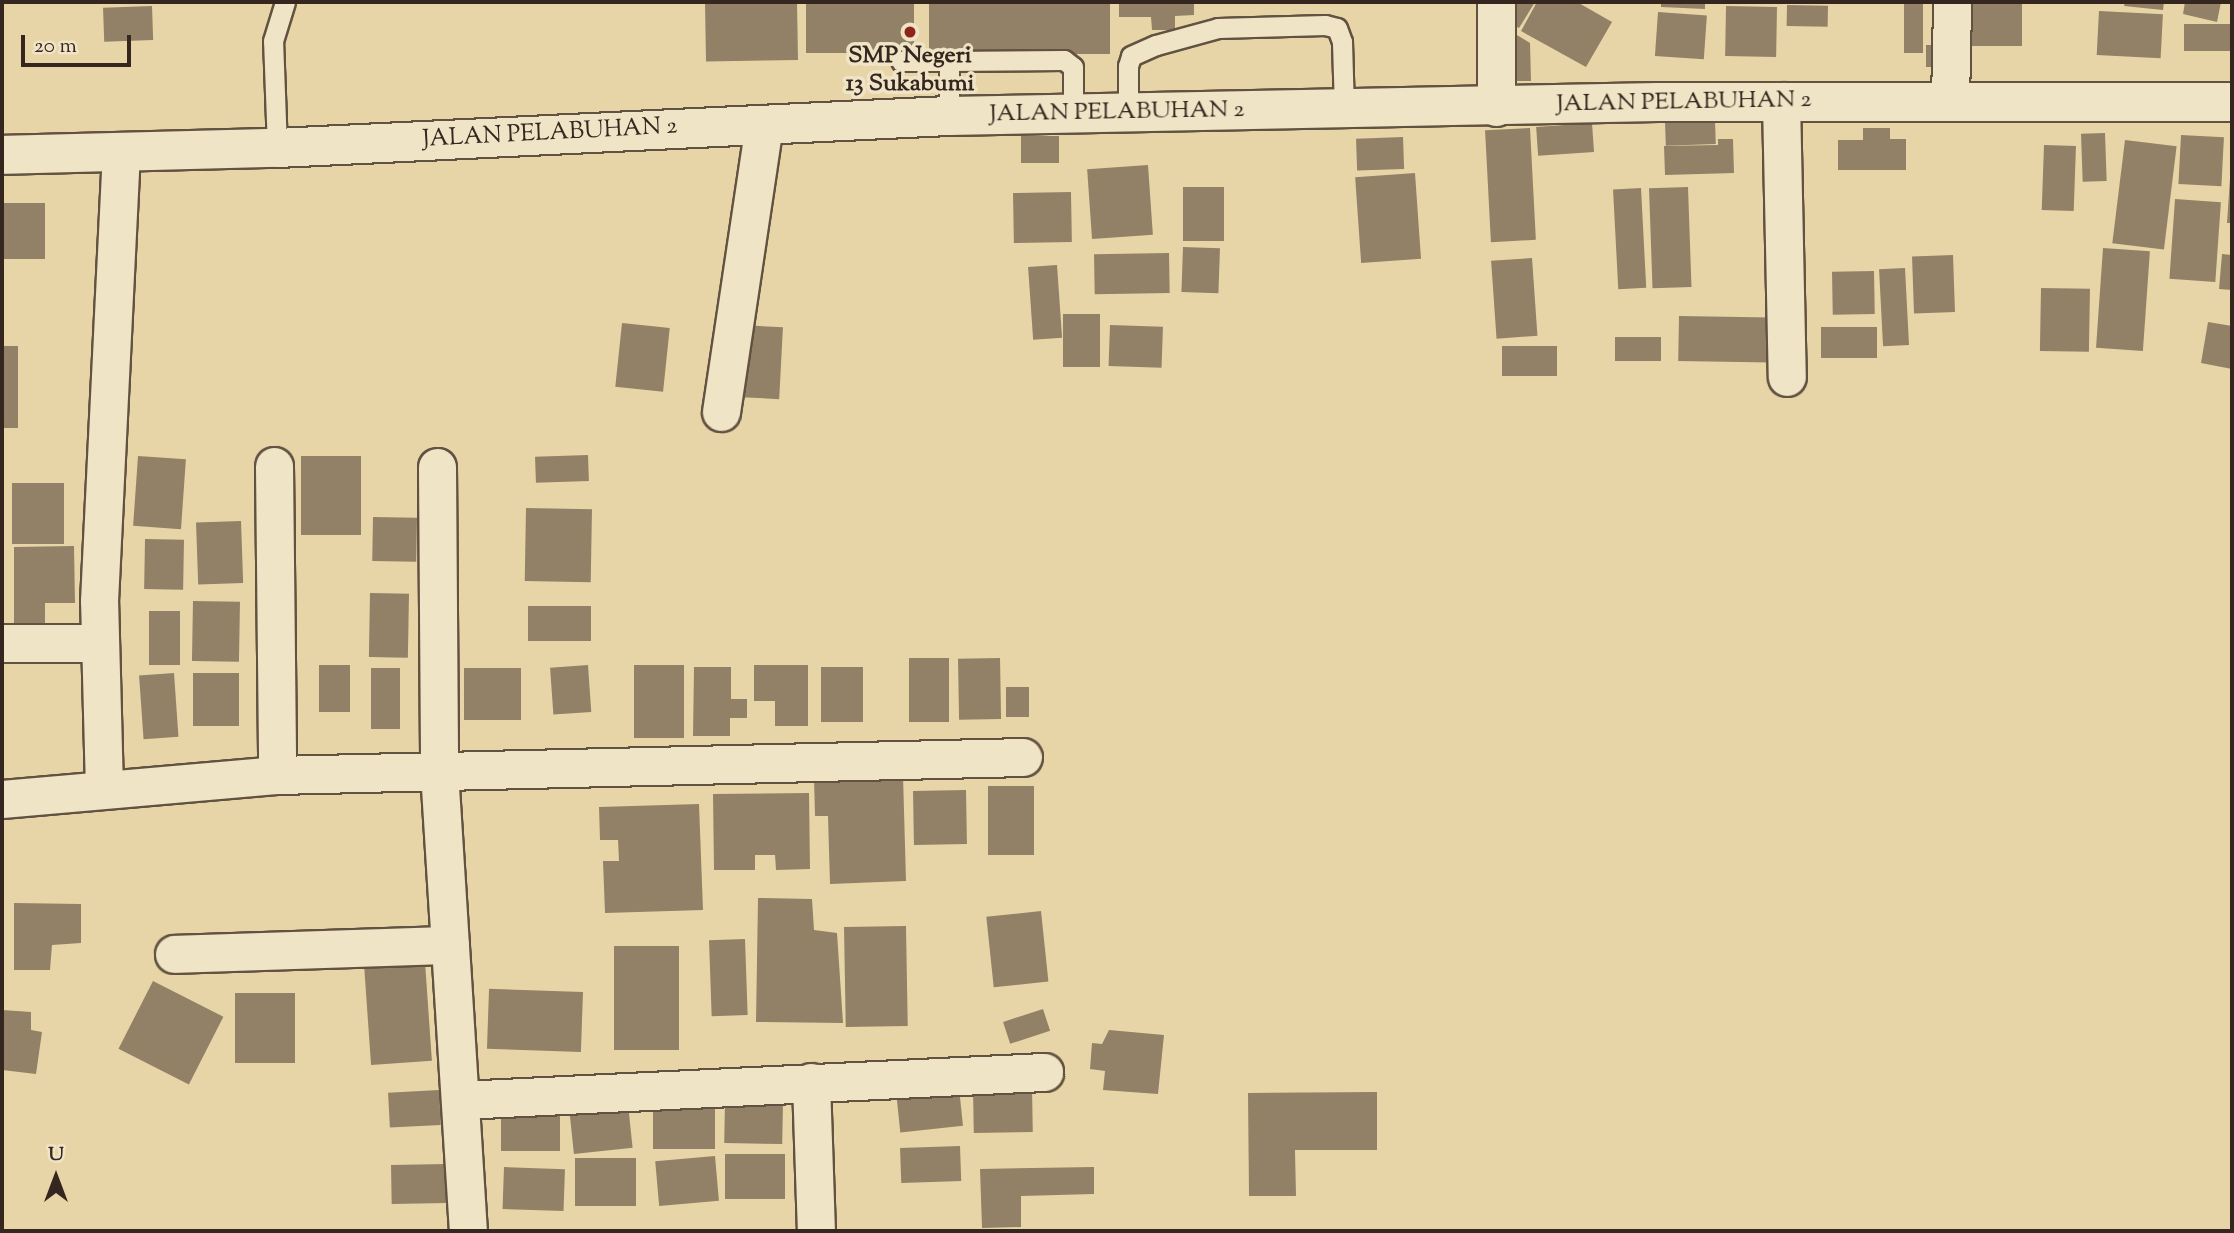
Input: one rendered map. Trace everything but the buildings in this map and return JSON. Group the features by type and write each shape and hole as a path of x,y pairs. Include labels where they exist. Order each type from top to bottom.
{"main road":[{"name":"JALAN PELABUHAN 2","path":"2,155 277,148 764,124 1073,114 1781,101 2104,104 2232,102"}],"street":[{"path":"1496,2 1496,107"},
{"path":"1950,101 1952,2"},
{"path":"1781,101 1787,377"},
{"path":"721,412 764,124"},
{"path":"104,789 99,601 121,153"},
{"path":"274,466 277,775"},
{"path":"437,467 439,771 468,1231"},
{"path":"2,643 99,643"},
{"path":"2,799 277,775 1023,757"},
{"path":"174,954 450,945"},
{"path":"461,1100 1044,1072"},
{"path":"811,1082 816,1231"}],"lane":[{"path":"277,148 273,41 285,2"},
{"path":"1128,113 1128,66 1131,57 1156,46 1218,28 1325,25 1337,28 1342,42 1344,108"},
{"path":"901,61 1064,60 1073,68 1073,114"},
{"path":"948,61 948,117"}],"place":[{"name":"SMP Negeri 13 Sukabumi","path":"910,32"}]}
